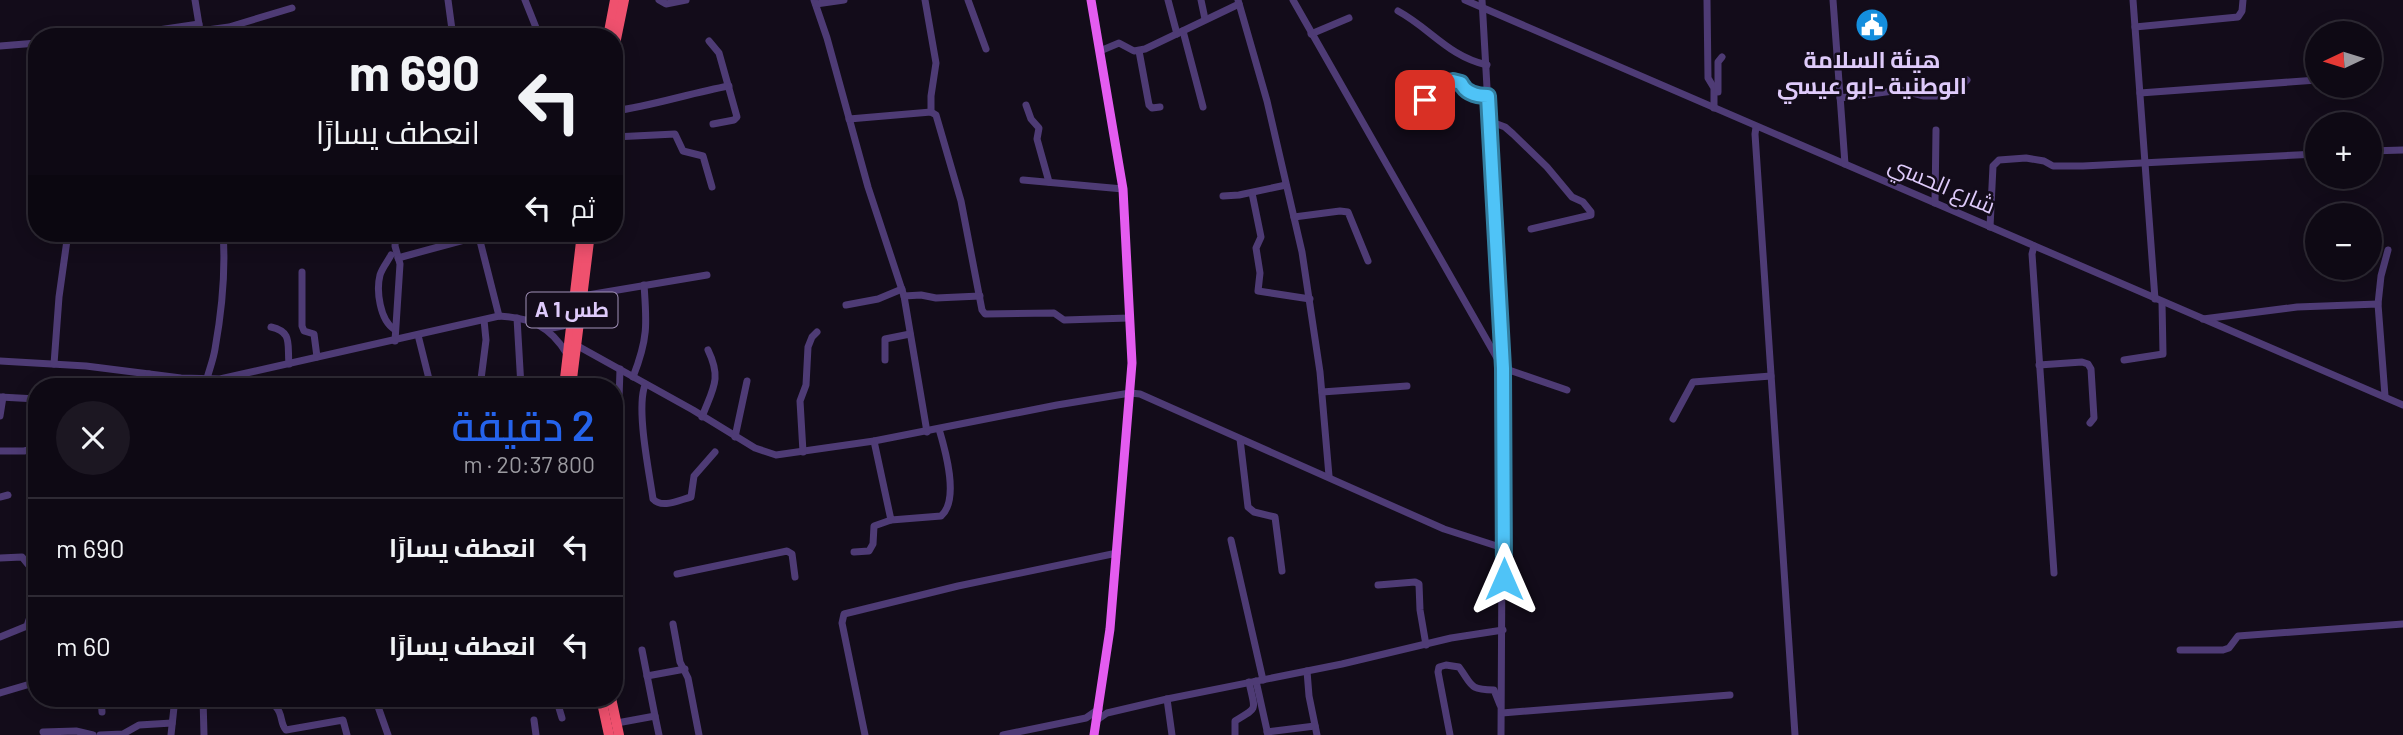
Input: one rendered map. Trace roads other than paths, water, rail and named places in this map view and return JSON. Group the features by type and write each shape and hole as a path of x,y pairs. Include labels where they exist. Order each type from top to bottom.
{"highway":[{"path":"610,28 615,0"},
{"path":"618,28 624,0"},
{"name":"A 1 طس","path":"565,378 581,242"},
{"name":"A 1 طس","path":"572,378 589,242"},
{"path":"603,707 609,735"},
{"path":"613,707 619,735"}],"main road":[{"path":"1091,0 1124,189 1131,339 1130,393 1110,629 1094,734"}],"street":[{"path":"195,0 200,28"},
{"path":"449,0 452,28"},
{"path":"525,0 536,28"},
{"path":"659,0 666,4 686,0"},
{"path":"844,0 815,2 878,222 903,292 927,432"},
{"path":"925,0 936,63 931,112 937,119 961,201 982,310 988,315 1054,313 1064,320 1129,318"},
{"path":"968,0 986,49"},
{"path":"1168,0 1203,107"},
{"path":"1201,0 1205,19"},
{"path":"1293,0 1503,368 1567,390"},
{"name":"شارع الحسي","path":"1465,0 1482,4 1756,127 2403,405"},
{"path":"1707,0 1708,78 1714,90 1716,109"},
{"path":"1833,0 1845,164"},
{"path":"2124,360 2163,354 2133,0"},
{"path":"2135,27 2238,17 2242,11 2243,0"},
{"path":"1100,51 1122,43 1134,51 1139,51 1238,2 1267,101 1310,299 1329,476"},
{"path":"1482,4 1503,368 1502,735"},
{"path":"219,28 292,8"},
{"path":"1398,11 1411,18 1458,56 1487,65"},
{"path":"1311,34 1349,18"},
{"path":"709,41 719,53 737,117 713,124"},
{"path":"0,46 28,44"},
{"path":"1139,51 1149,105 1152,108 1160,107"},
{"path":"1716,109 1718,62 1722,57"},
{"path":"1840,98 1901,90 1924,96 1945,96 1954,93 1967,80"},
{"path":"1425,100 1435,99 1453,81 1461,83 1463,88 1477,96 1488,96"},
{"path":"2140,93 2305,81"},
{"path":"623,110 729,86"},
{"path":"1026,105 1031,119 1038,125 1037,139 1049,182"},
{"path":"849,119 931,112"},
{"path":"1489,121 1507,129 1547,167 1572,197 1583,202 1591,212 1591,215 1531,229"},
{"path":"1756,127 1795,735"},
{"path":"1935,203 1936,130"},
{"path":"623,137 675,134 683,151 703,156 712,187"},
{"path":"2382,151 2403,150"},
{"path":"1990,227 1993,166 1999,160 2036,159 2059,166 2305,155"},
{"path":"1023,180 1124,189"},
{"path":"1223,196 1286,186"},
{"path":"1252,193 1261,237 1256,247 1260,274 1258,290 1310,299"},
{"path":"1294,216 1348,212 1367,261"},
{"path":"54,364 67,242"},
{"path":"208,378 223,301 223,242"},
{"path":"395,242 395,257 400,275 395,341"},
{"path":"394,329 389,326 382,312 378,286 381,273 395,257 449,242"},
{"path":"480,242 499,316"},
{"path":"2034,246 2039,366 2054,573"},
{"path":"2385,396 2378,304 2381,276 2388,250"},
{"path":"302,272 302,326 304,331 314,334 317,358"},
{"path":"582,296 707,275"},
{"path":"634,377 642,355 647,327 643,285"},
{"path":"846,306 903,292 936,298 980,296"},
{"path":"2202,319 2297,307 2378,304"},
{"path":"546,329 563,326 572,315"},
{"path":"244,378 289,364 499,316 526,320 546,329 559,341 567,354"},
{"path":"517,318 520,378"},
{"path":"481,378 486,341 484,320"},
{"path":"271,327 283,330 286,334 289,364"},
{"path":"803,452 800,401 806,385 808,347 817,332"},
{"path":"885,360 885,339 910,334"},
{"path":"418,335 429,378"},
{"path":"576,345 767,454 785,455 874,441 1057,405 1130,393 1140,394 1329,476 1366,496 1444,529 1503,548"},
{"path":"702,417 716,381 715,366 708,350"},
{"path":"0,361 54,364 174,378"},
{"path":"2039,366 2082,362 2088,364 2091,369 2094,418 2090,423"},
{"path":"620,369 620,378"},
{"path":"149,374 149,378"},
{"path":"1673,419 1693,382 1770,376"},
{"path":"735,437 747,381"},
{"path":"645,384 643,394 646,446 653,499 656,503 691,497 694,476 715,452"},
{"path":"1322,393 1407,386"},
{"path":"0,416 1,397 28,398"},
{"path":"853,552 869,551 873,544 874,526 891,520 941,516 946,512 950,472 939,429"},
{"path":"1240,439 1248,507 1254,512 1275,517 1282,571"},
{"path":"874,441 891,520"},
{"path":"0,451 28,450"},
{"path":"1231,540 1267,734 1315,726"},
{"path":"677,574 787,551 792,554 795,577"},
{"path":"865,735 842,622 844,614 958,586 1117,553"},
{"path":"0,558 24,558 28,562"},
{"path":"1378,584 1419,584 1426,645"},
{"path":"0,637 27,626 28,623"},
{"path":"673,624 699,735"},
{"path":"2180,650 2224,650 2229,648 2238,636 2403,624"},
{"path":"1097,720 1107,713 1167,699 1503,630"},
{"path":"642,650 659,735"},
{"path":"1450,735 1438,672 1441,666 1459,667 1469,684 1477,689 1493,689 1502,710"},
{"path":"647,676 685,669"},
{"path":"1307,671 1317,735"},
{"path":"1235,735 1235,721 1251,712 1254,707 1256,681"},
{"path":"0,694 28,685"},
{"path":"1502,710 1730,695"},
{"path":"1167,699 1172,735"},
{"path":"102,707 102,712"},
{"path":"171,735 175,707"},
{"path":"203,707 204,735"},
{"path":"277,707 285,730 310,731 343,720 347,735"},
{"path":"378,707 388,735"},
{"path":"559,707 562,718"},
{"path":"1003,735 1082,719 1099,709"},
{"path":"617,723 655,716"},
{"path":"1082,719 1088,723 1094,734"},
{"path":"534,720 537,735"},
{"path":"100,735 123,734 139,724 172,723"},
{"path":"43,733 76,731 93,735"}],"place":[{"name":"هيئة السلامة الوطنية -ابو عيسي","path":"1872,25"}]}
